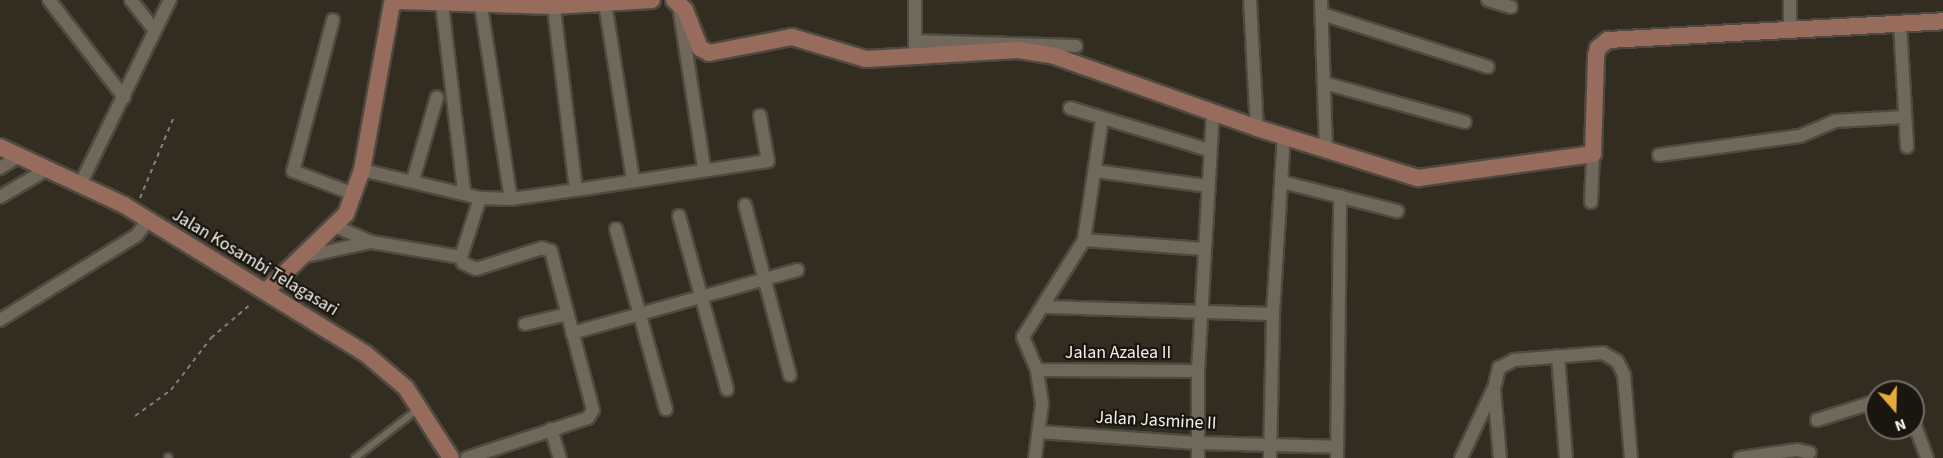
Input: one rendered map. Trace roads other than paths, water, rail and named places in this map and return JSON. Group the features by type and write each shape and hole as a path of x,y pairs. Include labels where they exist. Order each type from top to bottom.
{"street":[{"path":"49,0 123,97"},
{"path":"131,0 155,31"},
{"path":"81,183 170,0"},
{"path":"266,291 301,257 337,227 354,194 362,170 391,2 481,6 652,0"},
{"path":"676,0 700,48 709,53 785,38 866,59 915,48 1076,46"},
{"path":"676,0 704,168"},
{"path":"915,0 915,48"},
{"path":"1250,0 1257,128"},
{"path":"1321,0 1326,150"},
{"path":"1488,0 1511,7"},
{"path":"1790,0 1790,27"},
{"path":"553,3 576,190"},
{"path":"605,3 633,180"},
{"path":"442,4 464,192"},
{"path":"481,6 511,199"},
{"path":"1322,14 1488,67"},
{"path":"333,20 293,171 354,194"},
{"path":"1591,202 1596,56 1603,43 1617,39 1790,27 1943,21"},
{"path":"1900,24 1907,147"},
{"path":"915,48 1018,50 1054,56 1257,128 1418,178 1593,154"},
{"path":"1324,83 1465,122"},
{"path":"413,180 437,97"},
{"path":"1071,108 1209,150"},
{"path":"1198,458 1198,371 1209,150 1213,113"},
{"path":"362,170 464,192 480,198 511,199 704,168 768,161 760,116"},
{"path":"1659,155 1800,136 1835,121 1905,117"},
{"path":"1035,458 1042,403 1037,370 1023,337 1045,307 1084,240 1102,119"},
{"path":"1270,458 1273,314 1284,136"},
{"name":"Jalan Kosambi Telagasari","path":"0,147 81,183 141,216 366,354 406,388 451,458"},
{"path":"0,168 21,156"},
{"path":"0,197 49,168"},
{"path":"1095,171 1208,186"},
{"path":"1282,182 1397,212"},
{"path":"1337,452 1340,196"},
{"path":"467,458 498,453 551,429 588,418 593,410 572,333 556,260 548,249 476,269 466,266 461,257 480,198"},
{"path":"745,205 790,375"},
{"path":"0,320 137,236 141,216"},
{"path":"679,216 727,389"},
{"path":"337,227 371,242 461,257"},
{"path":"616,230 666,409"},
{"path":"1084,240 1204,249"},
{"path":"301,257 371,242"},
{"path":"572,333 639,311 796,270"},
{"path":"1045,307 1273,314"},
{"path":"525,324 568,314"},
{"path":"1461,458 1494,389 1499,368 1504,365 1558,356 1603,353 1622,368 1631,458"},
{"path":"1558,356 1566,458"},
{"name":"Jalan Azalea II","path":"1037,370 1198,371"},
{"path":"1494,389 1500,458"},
{"path":"1817,420 1865,405"},
{"path":"551,429 560,458"},
{"name":"Jalan Jasmine II","path":"1039,432 1198,443 1271,444 1337,452"},
{"path":"1920,440 1927,458"},
{"path":"1740,458 1797,450 1810,453"}],"lane":[{"path":"355,458 420,407"}]}
